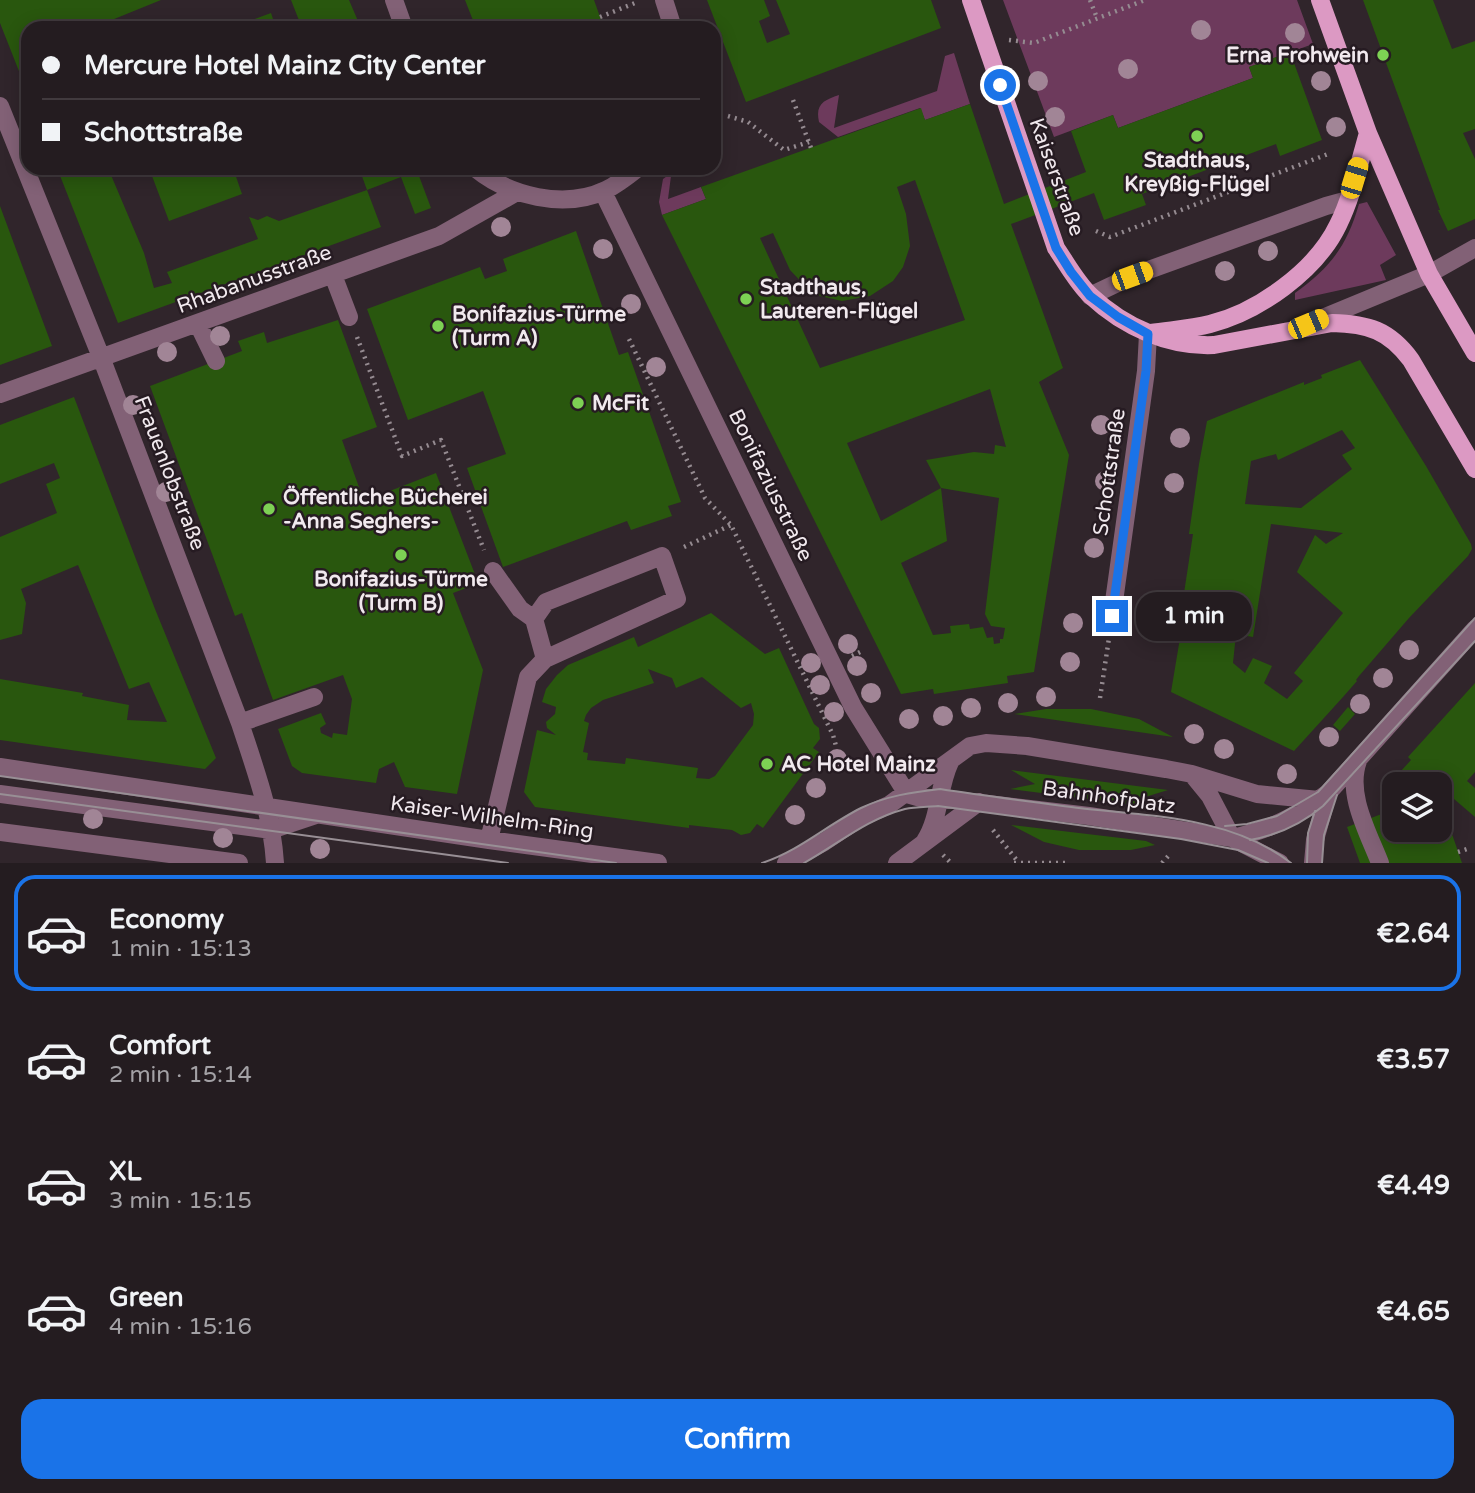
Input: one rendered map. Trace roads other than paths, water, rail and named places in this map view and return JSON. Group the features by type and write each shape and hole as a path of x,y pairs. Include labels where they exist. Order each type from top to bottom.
{"main road":[{"name":"Kaiserstraße","path":"971,0 1056,248 1090,296 1118,317 1148,334 1195,346 1214,345 1332,323 1370,327 1400,345 1475,469"},
{"path":"1320,0 1368,133 1429,274 1475,353"},
{"path":"1148,334 1208,325 1239,314 1268,299 1321,251 1338,226 1368,133"}],"street":[{"path":"394,0 402,21"},
{"path":"664,0 671,21"},
{"name":"Frauenlobstraße","path":"0,106 21,158"},
{"name":"Frauenlobstraße","path":"28,175 101,357 240,723 265,806 275,863"},
{"path":"484,175 517,192 558,198 577,198 603,192 630,175"},
{"name":"Rhabanusstraße","path":"0,394 439,236 517,192"},
{"name":"Bonifaziusstraße","path":"603,192 853,707 906,794"},
{"path":"1090,296 1132,276 1348,200"},
{"path":"1288,332 1429,274 1475,248"},
{"path":"333,275 349,317"},
{"path":"198,324 216,361"},
{"name":"Schottstraße","path":"1112,616 1146,371 1148,334"},
{"path":"489,840 528,677 545,659 677,599 662,556 546,602 534,619"},
{"path":"493,571 520,609 534,619 545,659"},
{"name":"Bahnhofplatz","path":"906,794 921,798 979,802 1089,816 1232,838 1251,847 1323,796 1475,629"},
{"path":"240,723 314,696"},
{"name":"Bahnhofplatz","path":"786,863 860,818 889,805 970,746 1002,743 1192,774 1256,794 1323,796"},
{"path":"1359,758 1355,770 1357,799 1380,863"},
{"path":"923,845 929,836 944,774 951,759"},
{"name":"Kaiser-Wilhelm-Ring","path":"0,767 658,863"},
{"name":"Bahnhofplatz","path":"1192,774 1210,796 1232,838"},
{"name":"Kaiser-Wilhelm-Ring","path":"0,794 271,830 319,814"},
{"name":"Bahnhofplatz","path":"1313,863 1323,796"},
{"path":"897,863 979,802"},
{"path":"0,832 239,863"},
{"path":"1251,847 1280,863"}],"tram line":[{"path":"1225,826 1247,824 1277,816 1318,792 1475,618"},
{"path":"1250,840 1289,828 1323,806 1475,641"},
{"path":"0,776 616,863"},
{"path":"762,863 801,845 870,804 900,795 940,789 1190,821 1243,836 1291,863"},
{"path":"0,794 508,863"},
{"path":"1322,863 1324,835 1337,795"},
{"path":"804,863 891,813 938,806 1181,839 1238,850 1268,863"},
{"path":"1307,863 1308,833 1315,811"}],"place":[{"name":"Erna Frohwein","path":"1383,55"},
{"name":"Stadthaus, Kreyßig-Flügel","path":"1197,136"},
{"name":"Stadthaus, Lauteren-Flügel","path":"746,299"},
{"name":"Bonifazius-Türme (Turm A)","path":"438,326"},
{"name":"McFit","path":"578,403"},
{"name":"Öffentliche Bücherei -Anna Seghers-","path":"269,509"},
{"name":"Bonifazius-Türme (Turm B)","path":"401,555"},
{"name":"AC Hotel Mainz","path":"767,764"}]}
